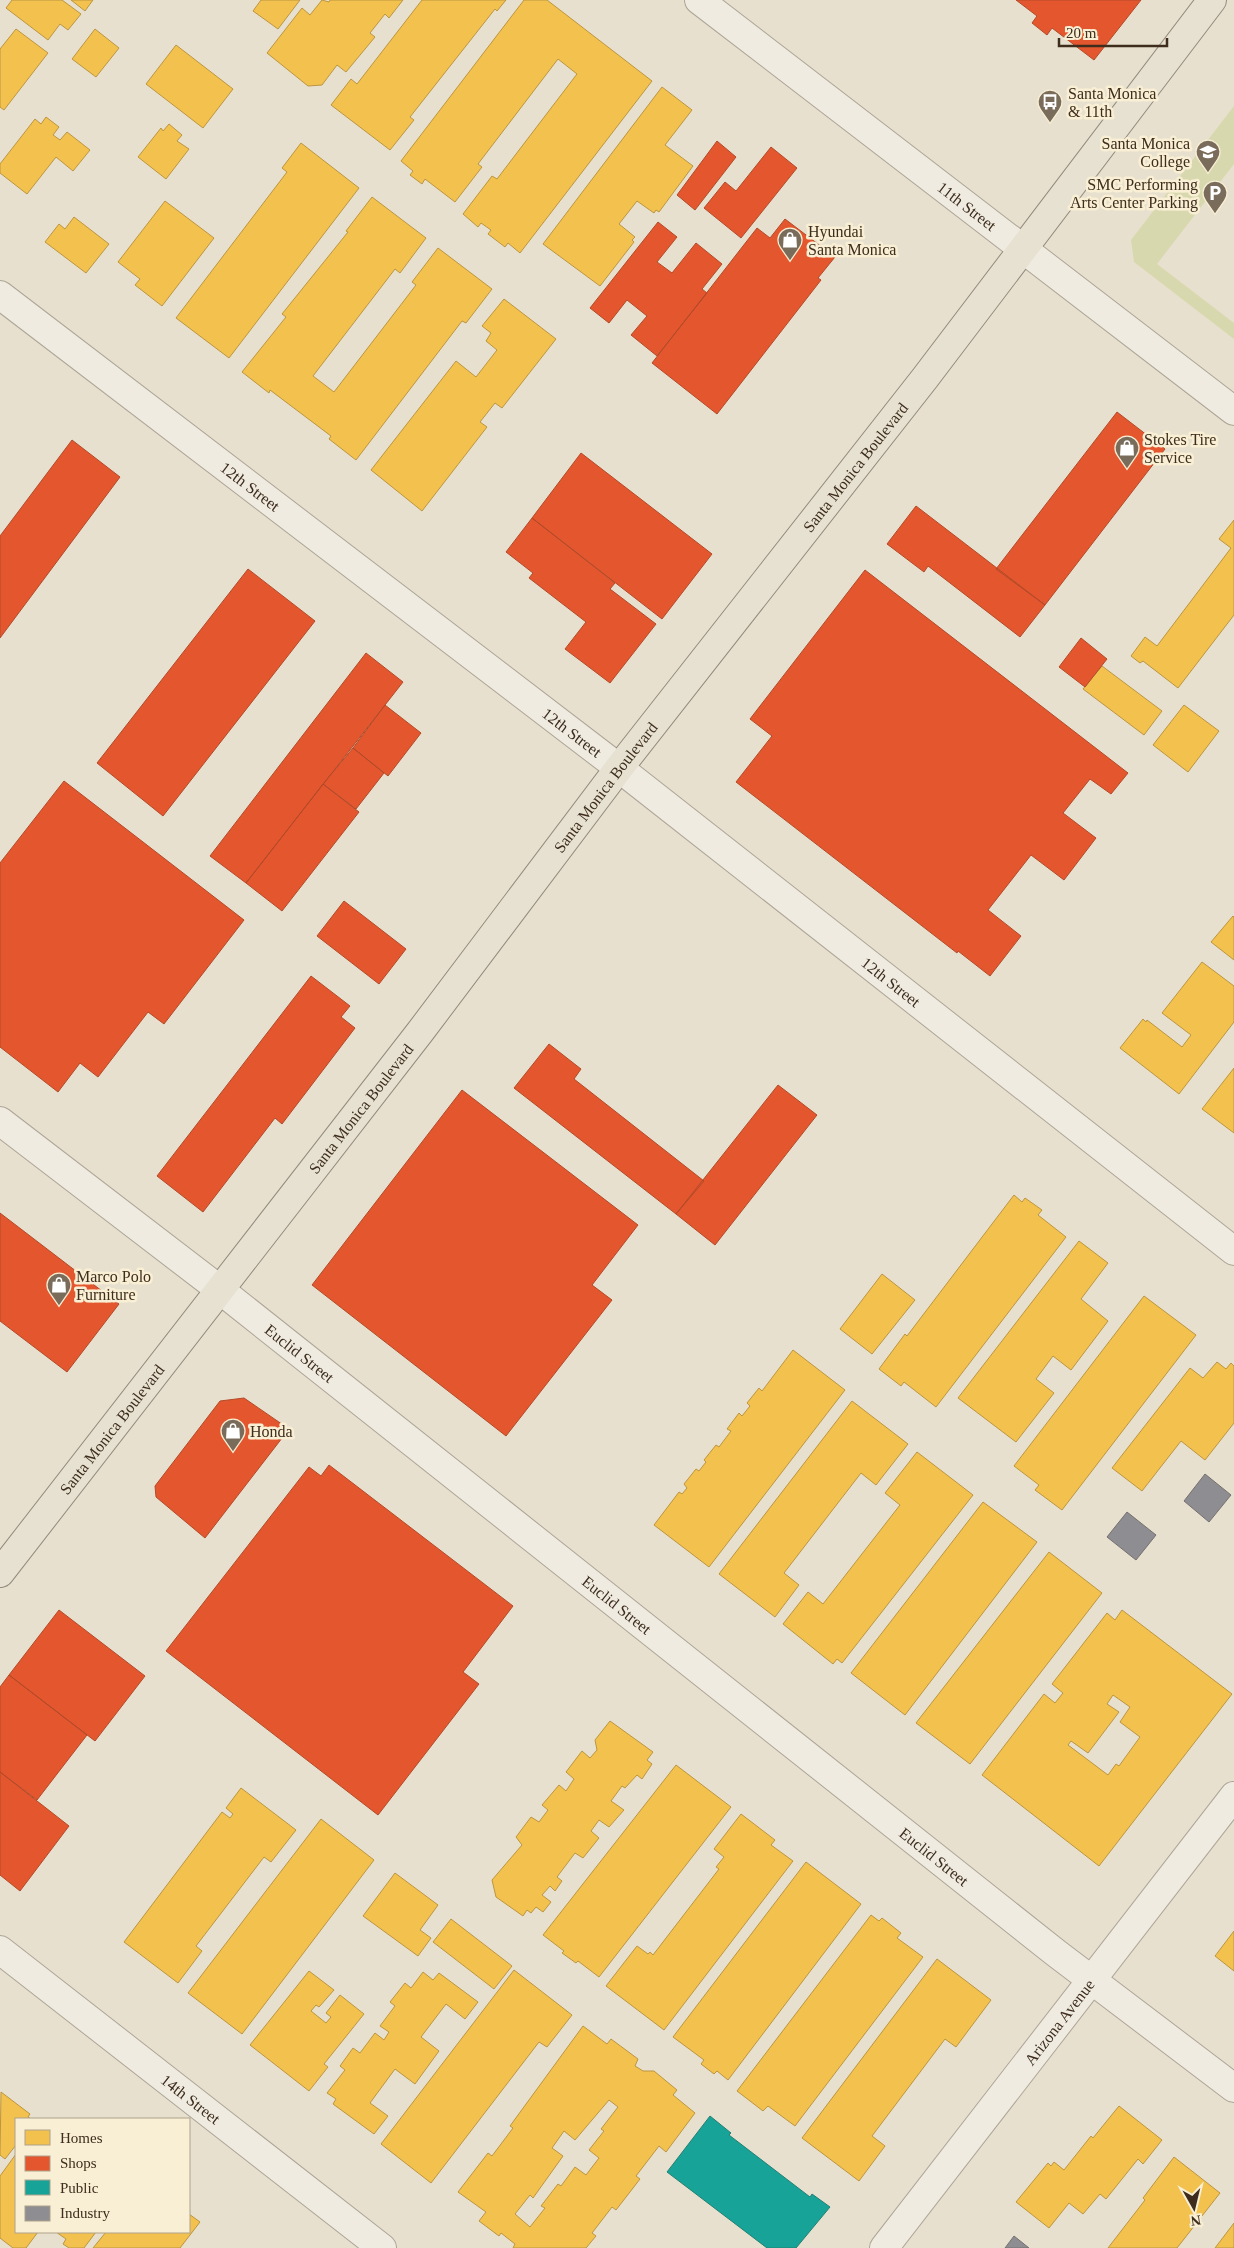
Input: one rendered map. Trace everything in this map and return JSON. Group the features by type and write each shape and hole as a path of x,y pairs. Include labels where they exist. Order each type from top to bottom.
{"main road":[{"name":"Santa Monica Boulevard","path":"0,1573 420,1032 620,768 1023,250 1212,0"}],"street":[{"name":"11th Street","path":"699,0 905,156 1023,250 1234,412"},
{"name":"12th Street","path":"0,295 620,768 1234,1251"},
{"name":"Euclid Street","path":"0,1121 220,1289 1091,1979 1234,2088"},
{"name":"Arizona Avenue","path":"884,2248 1234,1796"},
{"name":"14th Street","path":"0,1950 382,2248"}],"green space":[{"path":"1234,106 1234,164 1157,264 1234,323 1234,339 1134,262 1131,240"}],"building: Homes":[{"path":"12,0 62,0 81,14 68,30 60,24 48,40 6,8"},
{"path":"71,0 93,0 85,11"},
{"path":"261,0 300,0 278,29 253,11"},
{"path":"322,0 329,2 330,0 403,0 389,18 385,14 370,33 375,37 346,72 337,65 322,85 308,86 267,53 302,8 310,15"},
{"path":"422,0 506,0 497,11 495,9 410,117 414,120 390,150 331,105 351,79 357,84"},
{"path":"524,0 547,0 652,81 520,253 508,243 505,247 488,234 491,230 481,223 478,227 463,214 492,176 497,179 577,74 558,59 478,164 482,167 455,202 425,179 422,184 410,175 413,171 401,161"},
{"path":"16,29 48,53 4,110 0,107 0,49"},
{"path":"95,29 119,48 96,77 72,59"},
{"path":"176,45 233,89 203,128 146,84"},
{"path":"662,87 692,110 665,145 693,166 659,212 656,210 654,213 637,201 619,224 635,237 632,240 634,242 600,286 543,244"},
{"path":"46,117 59,127 53,135 60,140 67,132 90,150 73,171 56,157 27,194 0,173 0,164 35,119 41,124"},
{"path":"169,124 182,135 177,141 189,149 166,179 138,157 161,128 163,131"},
{"path":"301,143 359,188 229,358 176,318 287,172 282,168"},
{"path":"372,197 426,238 400,273 395,269 313,376 334,392 416,285 412,282 438,248 492,289 466,323 462,321 356,460 329,439 331,436 270,390 269,393 242,372 286,317 282,314 348,232 346,231"},
{"path":"165,201 214,238 162,306 135,285 140,279 118,262"},
{"path":"74,217 109,244 86,273 45,242 59,224 65,229"},
{"path":"504,299 556,339 502,408 495,403 480,422 487,427 422,511 371,470 456,361 476,377 497,350 486,341 491,333 482,326"},
{"path":"1234,520 1234,615 1178,688 1143,661 1140,663 1131,656 1145,637 1157,646 1231,548 1219,539"},
{"path":"1102,666 1162,711 1144,735 1083,689"},
{"path":"1184,705 1219,731 1188,772 1153,745"},
{"path":"1234,917 1234,960 1211,942"},
{"path":"1202,962 1234,986 1234,1022 1179,1094 1120,1048 1143,1019 1146,1022 1147,1020 1182,1047 1191,1035 1162,1013"},
{"path":"1234,1068 1234,1133 1202,1109"},
{"path":"1014,1195 1022,1202 1025,1198 1042,1210 1038,1215 1066,1237 936,1407 904,1382 901,1386 879,1369 905,1334 907,1336"},
{"path":"1079,1241 1108,1263 1081,1299 1108,1321 1071,1370 1053,1356 1036,1379 1054,1393 1016,1442 958,1398"},
{"path":"882,1274 915,1300 872,1354 840,1329"},
{"path":"1144,1296 1196,1335 1062,1510 1035,1490 1039,1485 1014,1466"},
{"path":"793,1350 845,1390 709,1567 654,1525 679,1492 682,1494 687,1488 684,1484 696,1469 699,1471 706,1462 704,1460 716,1445 719,1447 731,1431 727,1429 739,1413 742,1416 750,1406 747,1403 759,1388 762,1391"},
{"path":"1217,1362 1226,1369 1231,1363 1234,1366 1234,1423 1205,1460 1181,1441 1142,1491 1112,1468 1190,1368 1203,1378"},
{"path":"852,1401 908,1444 876,1485 861,1473 784,1573 799,1585 775,1617 719,1574"},
{"path":"917,1452 973,1495 842,1663 837,1659 833,1664 783,1624 808,1592 823,1604 900,1505 885,1493"},
{"path":"983,1502 1037,1542 905,1715 851,1673"},
{"path":"1049,1552 1102,1593 970,1764 916,1723"},
{"path":"1122,1610 1232,1694 1099,1866 982,1775 1044,1694 1055,1703 1063,1693 1052,1684 1107,1613 1115,1620","holes":["1113,1695 1130,1707 1120,1722 1140,1737 1119,1766 1116,1764 1108,1775 1068,1745 1071,1741 1088,1753 1119,1712 1107,1704"]},
{"path":"610,1721 653,1752 647,1760 652,1764 642,1779 637,1775 625,1788 622,1786 611,1801 624,1810 609,1827 599,1820 591,1831 599,1838 583,1858 575,1853 557,1877 562,1881 555,1891 550,1886 542,1895 551,1902 543,1912 536,1907 531,1913 527,1910 523,1916 496,1897 492,1880 522,1845 516,1837 531,1817 539,1822 548,1810 542,1805 559,1785 566,1791 574,1779 566,1772 582,1751 590,1758 597,1750 595,1740"},
{"path":"676,1765 731,1807 599,1977 578,1961 576,1963 562,1953 564,1951 543,1935"},
{"path":"241,1788 296,1830 271,1862 264,1857 196,1946 202,1951 178,1983 124,1942 222,1812 230,1818 233,1814 226,1808"},
{"path":"741,1814 775,1840 771,1845 793,1861 664,2030 606,1986 637,1946 648,1954 650,1952 653,1955 719,1869 716,1867 724,1857 714,1849"},
{"path":"321,1819 374,1860 242,2034 188,1993"},
{"path":"806,1862 861,1904 728,2080 717,2071 714,2074 701,2064 704,2060 673,2037"},
{"path":"395,1873 438,1905 420,1930 431,1938 418,1956 363,1916"},
{"path":"871,1915 879,1921 882,1918 901,1933 897,1938 923,1957 795,2126 768,2106 763,2111 737,2091"},
{"path":"451,1919 512,1966 494,1989 433,1942"},
{"path":"1234,1931 1234,1971 1215,1956"},
{"path":"937,1959 991,2000 956,2047 945,2039 872,2136 885,2146 859,2181 802,2138"},
{"path":"514,1970 572,2015 547,2047 539,2042 431,2183 381,2144"},
{"path":"309,1971 334,1990 319,2007 316,2005 311,2011 326,2023 331,2017 326,2013 340,1995 364,2014 324,2064 328,2067 309,2091 250,2045"},
{"path":"423,1972 433,1980 439,1973 478,2002 465,2019 446,2004 421,2037 439,2051 415,2084 395,2069 370,2103 388,2116 374,2134 333,2104 336,2099 327,2093 345,2070 340,2066 353,2048 360,2053 375,2033 384,2040 389,2032 380,2026 395,2006 390,2002 405,1983 411,1988"},
{"path":"583,2026 607,2044 611,2039 638,2059 635,2066 643,2071 654,2071 677,2090 673,2095 695,2113 666,2152 659,2146 636,2176 640,2179 616,2210 612,2207 592,2233 596,2236 586,2248 513,2248 515,2244 501,2233 499,2236 479,2221 486,2212 458,2192 488,2153 492,2156 513,2128 510,2126","holes":["609,2100 618,2107 601,2129 604,2131 589,2150 599,2158 586,2175 575,2167 561,2186 558,2184 541,2206 545,2208 530,2227 515,2214 530,2195 533,2198 563,2156 552,2148 564,2131 575,2140"]},
{"path":"1,2092 30,2114 28,2117 30,2118 15,2118 15,2146 5,2159 0,2155"},
{"path":"1119,2106 1162,2140 1143,2164 1138,2159 1106,2199 1100,2194 1083,2214 1069,2203 1049,2228 1016,2202 1048,2163 1051,2166 1054,2162 1064,2170 1091,2136 1093,2138"},
{"path":"15,2155 15,2233 37,2233 26,2248 13,2248 0,2238 0,2176"},
{"path":"1174,2157 1220,2193 1177,2248 1108,2248 1145,2200 1143,2198"},
{"path":"190,2215 200,2222 180,2248 93,2248 105,2233 190,2233"},
{"path":"1234,2223 1234,2248 1215,2248"},
{"path":"57,2233 95,2233 84,2248 69,2248 63,2244 66,2239"}],"building: Shops":[{"path":"1016,0 1141,0 1094,60 1052,28 1047,35 1032,23 1037,16"},
{"path":"717,141 736,157 695,210 677,195"},
{"path":"771,147 797,168 741,238 704,208 725,182 736,191"},
{"path":"785,219 835,257 818,278 821,280 717,414 652,363 757,228 770,238"},
{"path":"658,222 677,237 657,262 672,273 696,243 722,264 702,289 707,293 657,356 631,335 647,316 627,300 609,323 590,308"},
{"path":"1117,412 1165,449 1045,605 996,569"},
{"path":"72,440 120,477 0,638 0,536"},
{"path":"581,453 712,554 662,619 532,518"},
{"path":"916,506 1045,605 1020,637 928,566 924,572 887,544"},
{"path":"532,518 615,583 610,589 656,624 610,683 565,649 586,622 529,578 533,573 506,552"},
{"path":"248,569 315,621 163,816 97,763"},
{"path":"865,570 1128,773 1111,794 1090,779 1063,813 1096,838 1064,880 1031,855 988,910 1021,936 990,976 958,951 957,953 736,782 772,736 750,719"},
{"path":"1081,638 1107,659 1085,687 1059,667"},
{"path":"366,653 403,682 246,883 210,856"},
{"path":"385,705 421,733 388,776 353,748"},
{"path":"353,748 384,773 356,809 323,784"},
{"path":"64,781 244,920 164,1024 148,1012 98,1077 80,1063 58,1092 0,1047 0,863"},
{"path":"323,784 359,812 282,911 246,883"},
{"path":"344,901 406,949 379,984 317,936"},
{"path":"311,976 350,1006 341,1017 355,1028 282,1124 275,1118 203,1212 157,1176"},
{"path":"549,1044 581,1069 574,1079 704,1181 676,1214 514,1088"},
{"path":"778,1085 817,1115 715,1245 676,1214"},
{"path":"462,1090 638,1225 592,1285 612,1300 506,1436 312,1285"},
{"path":"0,1213 119,1304 67,1372 0,1321"},
{"path":"244,1398 289,1429 205,1538 156,1497 155,1486 220,1401"},
{"path":"329,1465 513,1606 463,1672 479,1684 378,1815 166,1651 309,1467 321,1476"},
{"path":"59,1610 145,1676 95,1741 9,1675"},
{"path":"9,1675 87,1735 37,1800 0,1772 0,1687"},
{"path":"0,1772 69,1826 20,1891 0,1875"}],"building: Public":[{"path":"710,2116 731,2133 729,2135 810,2197 812,2194 830,2207 796,2248 767,2248 667,2172"}],"building: Industry":[{"path":"1205,1474 1231,1495 1209,1522 1184,1501"},
{"path":"1127,1512 1156,1535 1136,1560 1107,1537"},
{"path":"1014,2236 1029,2248 1005,2248"}],"place":[{"name":"Santa Monica & 11th","path":"1050,123"},
{"name":"Santa Monica College","path":"1208,173"},
{"name":"SMC Performing Arts Center Parking","path":"1215,214"},
{"name":"Hyundai Santa Monica","path":"790,261"},
{"name":"Stokes Tire Service","path":"1127,469"},
{"name":"Marco Polo Furniture","path":"59,1306"},
{"name":"Honda","path":"233,1452"}]}
